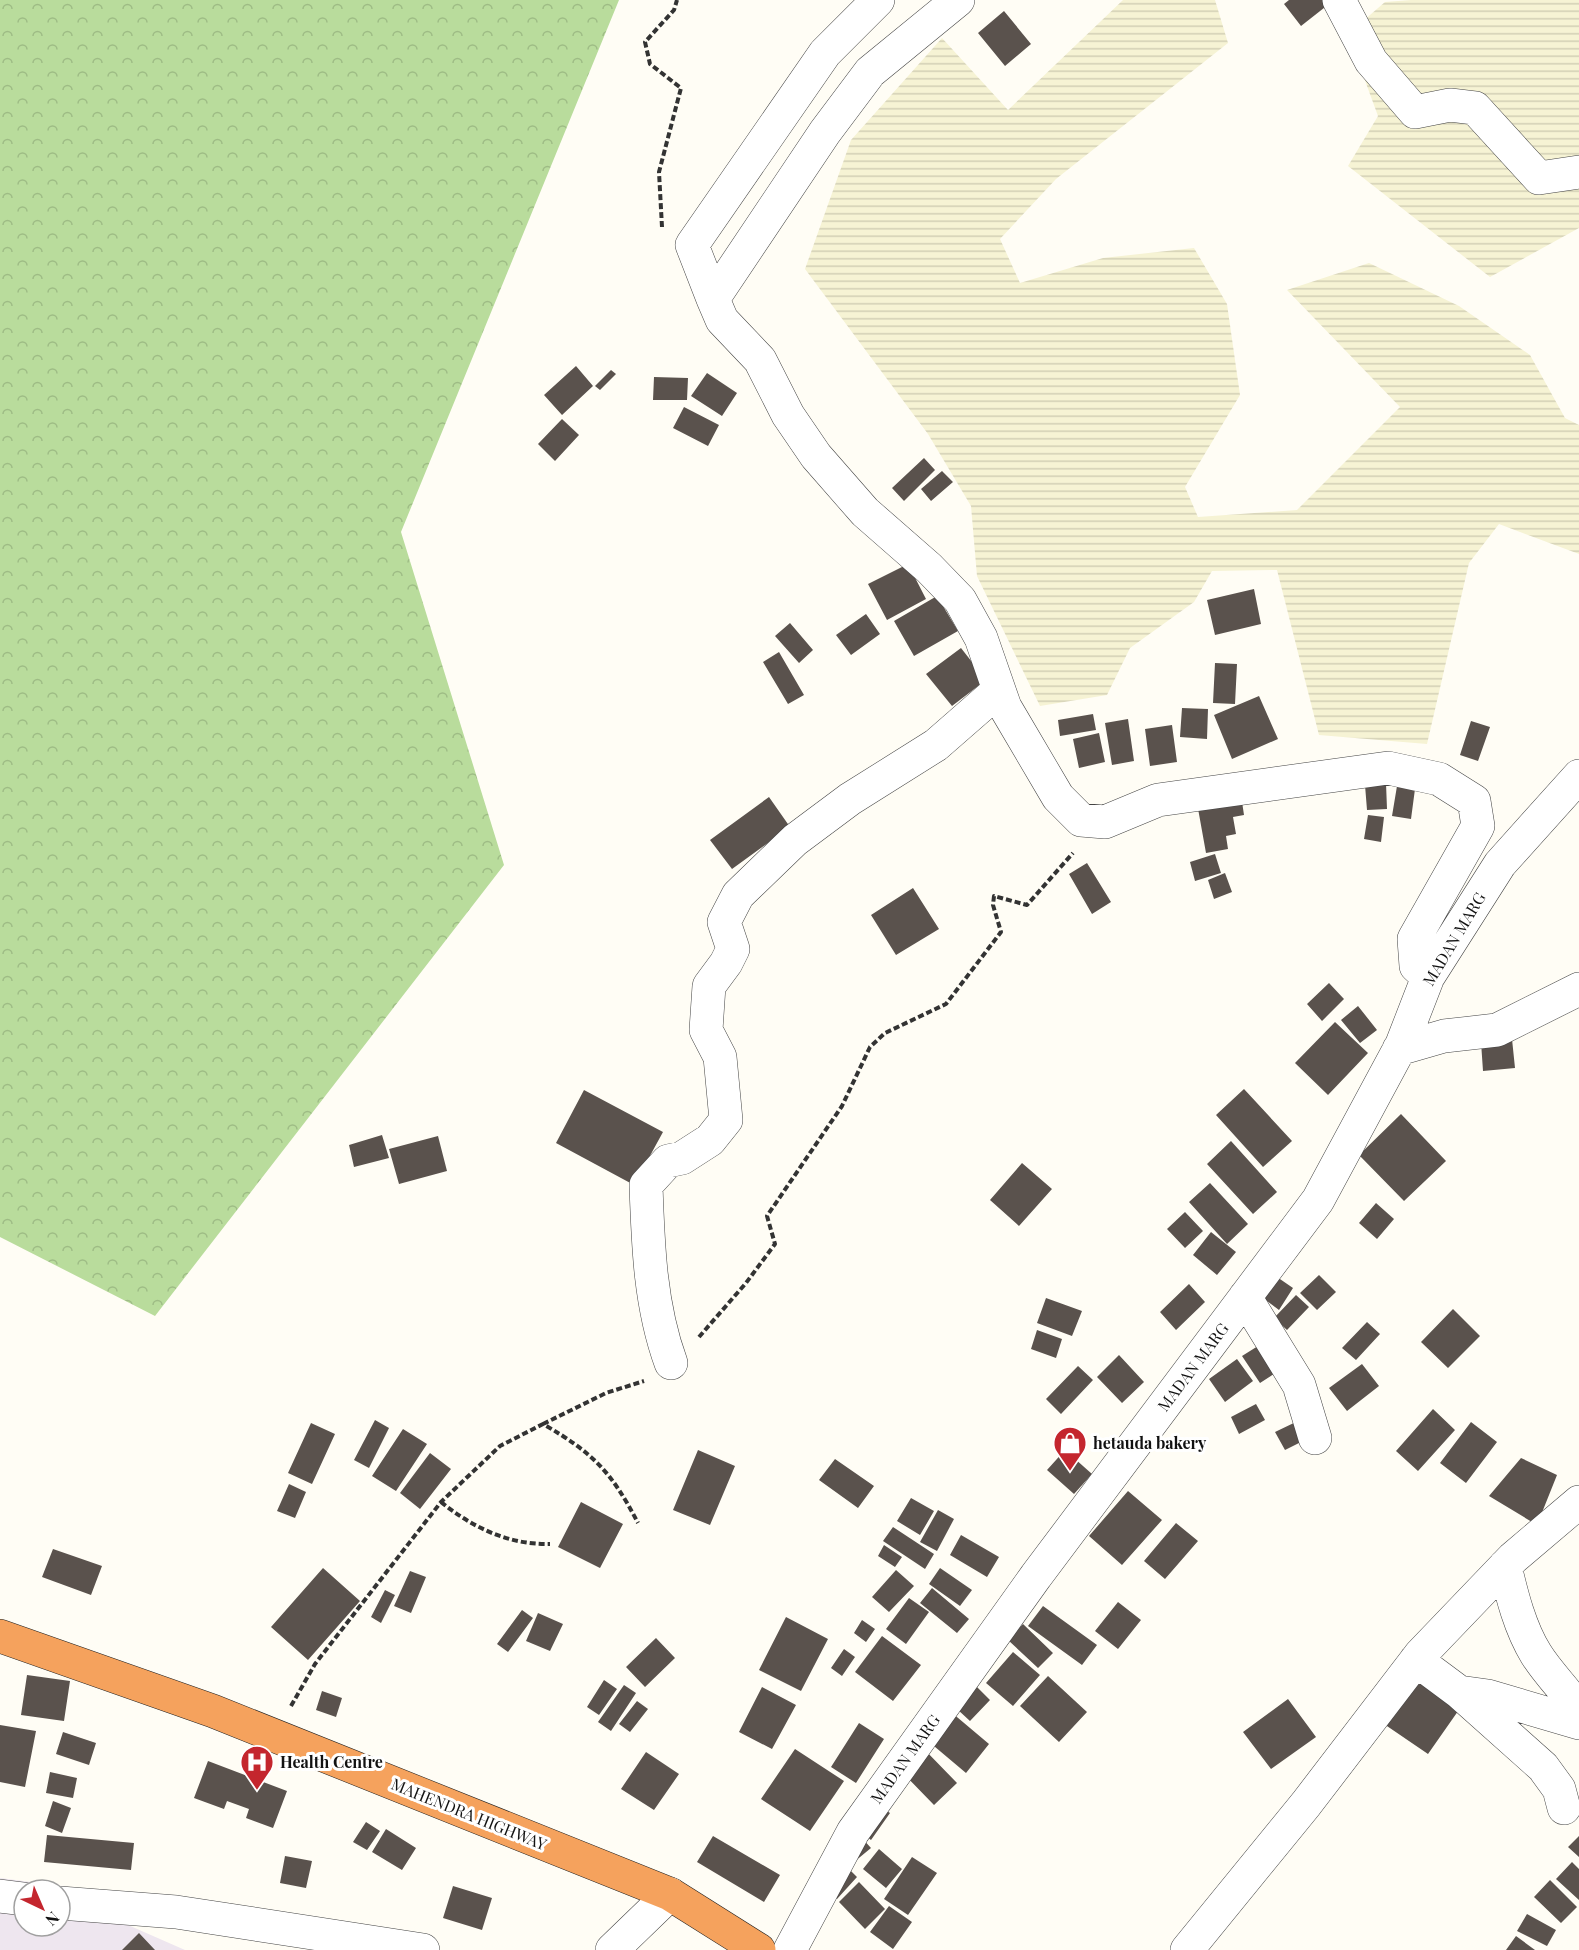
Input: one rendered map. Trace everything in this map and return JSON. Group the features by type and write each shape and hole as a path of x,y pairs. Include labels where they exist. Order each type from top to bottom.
{"highway":[{"name":"MAHENDRA HIGHWAY","path":"0,1636 274,1736 670,1894 759,1950"}],"street":[{"path":"878,0 825,53 692,245 722,320 760,360 788,415 816,456 865,512 929,568 960,600 981,638 1005,707 1058,797 1081,820 1106,822 1158,800 1389,768 1439,779 1474,801 1478,826 1414,939 1416,966 1428,977"},
{"path":"713,299 825,132 870,72 958,0"},
{"path":"1339,0 1371,61 1414,112 1450,105 1475,108 1539,178 1579,172"},
{"path":"671,1363 660,1333 649,1262 646,1185 668,1161 682,1158 710,1140 726,1120 720,1057 706,1030 709,986 733,949 724,922 738,895 795,840 850,799 936,745 999,690"},
{"name":"MADAN MARG","path":"790,1950 853,1832 1036,1576 1318,1200 1399,1049 1428,977 1500,864 1579,776"},
{"path":"1399,1049 1444,1036 1497,1030 1579,989"},
{"path":"1245,1297 1299,1385 1315,1438"},
{"path":"1187,1950 1306,1804 1416,1660 1504,1566 1576,1510"},
{"path":"1504,1566 1516,1608 1535,1652 1548,1672 1567,1691 1579,1710"},
{"path":"1416,1660 1459,1692 1543,1767 1559,1789 1564,1808"},
{"path":"1459,1692 1488,1696 1579,1723"},
{"path":"612,1950 670,1894"},
{"path":"72,1904 176,1912 423,1950"}],"path":[{"path":"677,0 674,9 645,42 650,64 681,88 660,172 661,226 680,254 692,245"},
{"path":"274,1736 315,1664 441,1502 500,1446 606,1393 656,1377 704,1332 746,1283 775,1244 767,1216 842,1106 870,1047 885,1033 945,1004 1001,933 993,905 994,896 1027,905 1085,842 1090,821"},
{"path":"543,1424 573,1442 604,1468 638,1523"},
{"path":"441,1502 488,1532 513,1540 550,1544"}],"shaded area":[{"path":"1123,0 1215,0 1228,43 1056,179 1000,239 1020,283 1103,258 1194,248 1227,304 1240,395 1185,487 1198,517 1297,510 1400,407 1287,290 1369,263 1459,306 1530,355 1565,418 1579,425 1579,554 1499,524 1469,563 1427,744 1319,735 1277,570 1212,571 1194,602 1130,648 1107,695 1040,706 977,576 971,506 928,434 805,269 851,140 942,38 1008,110"},
{"path":"1579,0 1579,228 1490,277 1348,166 1378,116 1348,34 1385,2"},
{"path":"0,1878 12,1880 12,1938 72,1938 72,1887 116,1893 128,1925 185,1950 0,1950"}],"green space":[{"path":"0,0 619,0 401,532 504,865 155,1316 0,1237"}],"building":[{"path":"1289,0 1326,0 1329,4 1301,26 1284,4"},
{"path":"1004,11 1031,44 1005,66 978,33"},
{"path":"576,366 593,386 562,415 544,395"},
{"path":"611,370 616,374 600,390 595,386"},
{"path":"707,373 737,393 722,416 691,396"},
{"path":"654,377 688,378 687,400 653,400"},
{"path":"684,407 719,425 708,446 673,428"},
{"path":"562,419 579,435 555,461 538,444"},
{"path":"924,458 935,470 904,501 892,488"},
{"path":"942,471 953,482 931,501 921,489"},
{"path":"908,564 926,599 887,620 868,584"},
{"path":"1254,589 1261,624 1215,635 1207,600"},
{"path":"937,596 958,631 914,656 894,621"},
{"path":"866,614 880,634 851,655 836,635"},
{"path":"790,623 813,650 799,663 775,636"},
{"path":"961,648 986,680 952,706 926,674"},
{"path":"779,652 804,695 788,704 763,662"},
{"path":"1215,663 1237,664 1235,704 1213,703"},
{"path":"1259,696 1278,739 1232,759 1214,715"},
{"path":"1182,708 1208,709 1207,739 1180,737"},
{"path":"1093,714 1096,730 1060,736 1058,720"},
{"path":"1128,719 1134,761 1112,765 1105,723"},
{"path":"1471,721 1490,727 1478,761 1460,755"},
{"path":"1172,725 1177,762 1150,766 1145,729"},
{"path":"1099,733 1105,762 1079,768 1073,739"},
{"path":"1386,783 1387,809 1367,810 1365,785"},
{"path":"1397,786 1415,789 1411,819 1392,816"},
{"path":"1241,795 1244,815 1233,817 1236,834 1226,836 1228,849 1206,853 1197,803"},
{"path":"769,797 790,827 732,869 710,840"},
{"path":"1368,815 1384,817 1381,842 1364,839"},
{"path":"1215,854 1221,873 1195,881 1190,862"},
{"path":"1087,863 1111,902 1092,914 1069,874"},
{"path":"1225,873 1232,892 1214,899 1208,880"},
{"path":"913,888 939,929 896,955 871,915"},
{"path":"1329,983 1344,999 1322,1021 1307,1004"},
{"path":"1358,1006 1377,1030 1360,1043 1341,1020"},
{"path":"1335,1022 1368,1053 1328,1095 1295,1063"},
{"path":"1512,1039 1515,1068 1483,1071 1481,1042"},
{"path":"1244,1089 1292,1141 1263,1167 1216,1115"},
{"path":"584,1090 663,1132 634,1185 556,1143"},
{"path":"1401,1114 1446,1161 1404,1201 1359,1155"},
{"path":"382,1135 389,1158 354,1167 349,1145"},
{"path":"438,1136 447,1171 399,1184 389,1149"},
{"path":"1231,1141 1277,1192 1253,1214 1207,1164"},
{"path":"1022,1163 1052,1189 1019,1226 990,1200"},
{"path":"1210,1183 1248,1224 1227,1244 1189,1202"},
{"path":"1376,1203 1394,1219 1377,1239 1359,1223"},
{"path":"1185,1212 1203,1231 1185,1248 1167,1229"},
{"path":"1211,1232 1236,1252 1217,1275 1193,1255"},
{"path":"1319,1275 1336,1292 1317,1310 1300,1293"},
{"path":"1277,1277 1293,1288 1279,1310 1263,1298"},
{"path":"1189,1284 1205,1302 1176,1330 1160,1312"},
{"path":"1296,1295 1309,1307 1287,1330 1274,1318"},
{"path":"1046,1298 1082,1311 1072,1336 1037,1323"},
{"path":"1453,1309 1480,1336 1448,1368 1421,1342"},
{"path":"1367,1322 1380,1334 1356,1360 1342,1348"},
{"path":"1037,1330 1062,1339 1056,1358 1031,1349"},
{"path":"1266,1341 1283,1368 1260,1383 1242,1356"},
{"path":"1119,1355 1144,1382 1122,1403 1097,1377"},
{"path":"1237,1359 1253,1381 1225,1402 1209,1379"},
{"path":"1362,1364 1379,1386 1347,1411 1329,1388"},
{"path":"1078,1366 1093,1380 1061,1414 1046,1399"},
{"path":"1256,1404 1265,1420 1239,1434 1231,1417"},
{"path":"1433,1409 1455,1430 1418,1471 1396,1451"},
{"path":"375,1420 389,1428 369,1468 354,1460"},
{"path":"1300,1420 1309,1438 1285,1450 1275,1432"},
{"path":"1471,1422 1497,1442 1466,1483 1440,1463"},
{"path":"311,1423 335,1434 312,1484 288,1473"},
{"path":"403,1429 427,1444 396,1491 372,1476"},
{"path":"698,1450 735,1466 710,1525 673,1510"},
{"name":"hetauda bakery","path":"1065,1450 1092,1474 1074,1494 1047,1470"},
{"path":"430,1453 451,1469 420,1509 400,1493"},
{"path":"1521,1458 1557,1475 1537,1525 1489,1496"},
{"path":"835,1459 874,1486 858,1508 819,1480"},
{"path":"289,1484 306,1492 295,1518 277,1511"},
{"path":"1128,1491 1162,1520 1122,1565 1089,1536"},
{"path":"911,1498 934,1511 920,1535 897,1521"},
{"path":"581,1502 623,1524 600,1568 558,1547"},
{"path":"938,1510 954,1519 937,1551 920,1542"},
{"path":"1176,1523 1198,1541 1165,1579 1144,1561"},
{"path":"893,1527 934,1554 925,1569 883,1541"},
{"path":"961,1535 999,1557 987,1577 950,1555"},
{"path":"884,1545 902,1557 895,1567 878,1556"},
{"path":"53,1549 102,1566 91,1595 42,1577"},
{"path":"323,1568 360,1601 308,1660 271,1627"},
{"path":"940,1568 972,1590 960,1606 929,1584"},
{"path":"896,1570 914,1586 889,1612 872,1597"},
{"path":"410,1571 426,1577 411,1613 394,1606"},
{"path":"932,1588 969,1619 957,1633 920,1603"},
{"path":"385,1590 395,1595 381,1623 371,1617"},
{"path":"909,1598 929,1612 906,1644 886,1629"},
{"path":"1118,1602 1141,1620 1118,1649 1095,1631"},
{"path":"1043,1606 1097,1645 1082,1665 1028,1626"},
{"path":"522,1610 533,1618 508,1652 497,1644"},
{"path":"538,1613 563,1624 550,1651 526,1641"},
{"path":"786,1617 828,1639 801,1691 759,1670"},
{"path":"862,1620 875,1629 866,1642 854,1633"},
{"path":"1023,1624 1053,1653 1038,1668 1008,1640"},
{"path":"882,1636 921,1665 893,1701 855,1672"},
{"path":"656,1638 675,1658 645,1687 626,1667"},
{"path":"844,1649 855,1657 842,1676 831,1668"},
{"path":"1013,1652 1040,1675 1013,1706 986,1683"},
{"path":"1420,1674 1463,1704 1428,1754 1384,1724"},
{"path":"27,1675 70,1681 64,1721 21,1715"},
{"path":"1048,1676 1087,1712 1059,1742 1020,1706"},
{"path":"604,1680 617,1689 599,1715 587,1707"},
{"path":"624,1685 636,1693 611,1731 598,1722"},
{"path":"762,1687 796,1705 772,1749 739,1732"},
{"path":"977,1687 990,1700 970,1721 957,1709"},
{"path":"322,1691 342,1698 336,1717 316,1710"},
{"path":"1288,1699 1316,1737 1271,1769 1243,1732"},
{"path":"637,1701 648,1709 630,1732 619,1724"},
{"path":"951,1712 989,1744 966,1773 928,1741"},
{"path":"859,1723 884,1739 856,1783 831,1767"},
{"path":"0,1725 36,1731 25,1787 0,1782"},
{"path":"63,1732 96,1743 89,1765 56,1754"},
{"path":"923,1748 957,1783 934,1805 900,1770"},
{"path":"795,1749 844,1781 810,1831 761,1799"},
{"path":"646,1752 679,1774 654,1810 621,1789"},
{"path":"208,1761 287,1791 273,1828 246,1818 249,1809 227,1801 224,1809 194,1798"},
{"path":"50,1772 77,1778 73,1798 46,1793"},
{"path":"53,1801 71,1808 62,1833 45,1826"},
{"path":"878,1805 890,1813 871,1840 858,1830"},
{"path":"366,1822 380,1831 367,1850 353,1842"},
{"path":"386,1829 416,1848 402,1870 372,1852"},
{"path":"47,1835 134,1843 131,1870 44,1862"},
{"path":"713,1836 780,1875 764,1902 697,1862"},
{"path":"1579,1836 1579,1857 1568,1847"},
{"path":"861,1837 871,1848 854,1862"},
{"path":"879,1849 902,1869 886,1888 863,1869"},
{"path":"285,1856 312,1861 306,1888 280,1883"},
{"path":"912,1857 937,1873 908,1915 884,1899"},
{"path":"1572,1862 1579,1869 1579,1900 1556,1879"},
{"path":"845,1865 857,1877 837,1899 825,1888"},
{"path":"1550,1880 1577,1907 1561,1923 1534,1897"},
{"path":"859,1882 885,1909 865,1929 839,1902"},
{"path":"453,1886 492,1898 482,1930 443,1918"},
{"path":"889,1906 912,1922 893,1949 870,1932"},
{"path":"1527,1914 1556,1930 1547,1946 1517,1931"},
{"path":"139,1933 155,1950 122,1950"},
{"path":"1516,1936 1535,1950 1506,1950"}],"place":[{"name":"hetauda bakery","path":"1070,1472"},
{"name":"Health Centre","path":"257,1791"}]}
